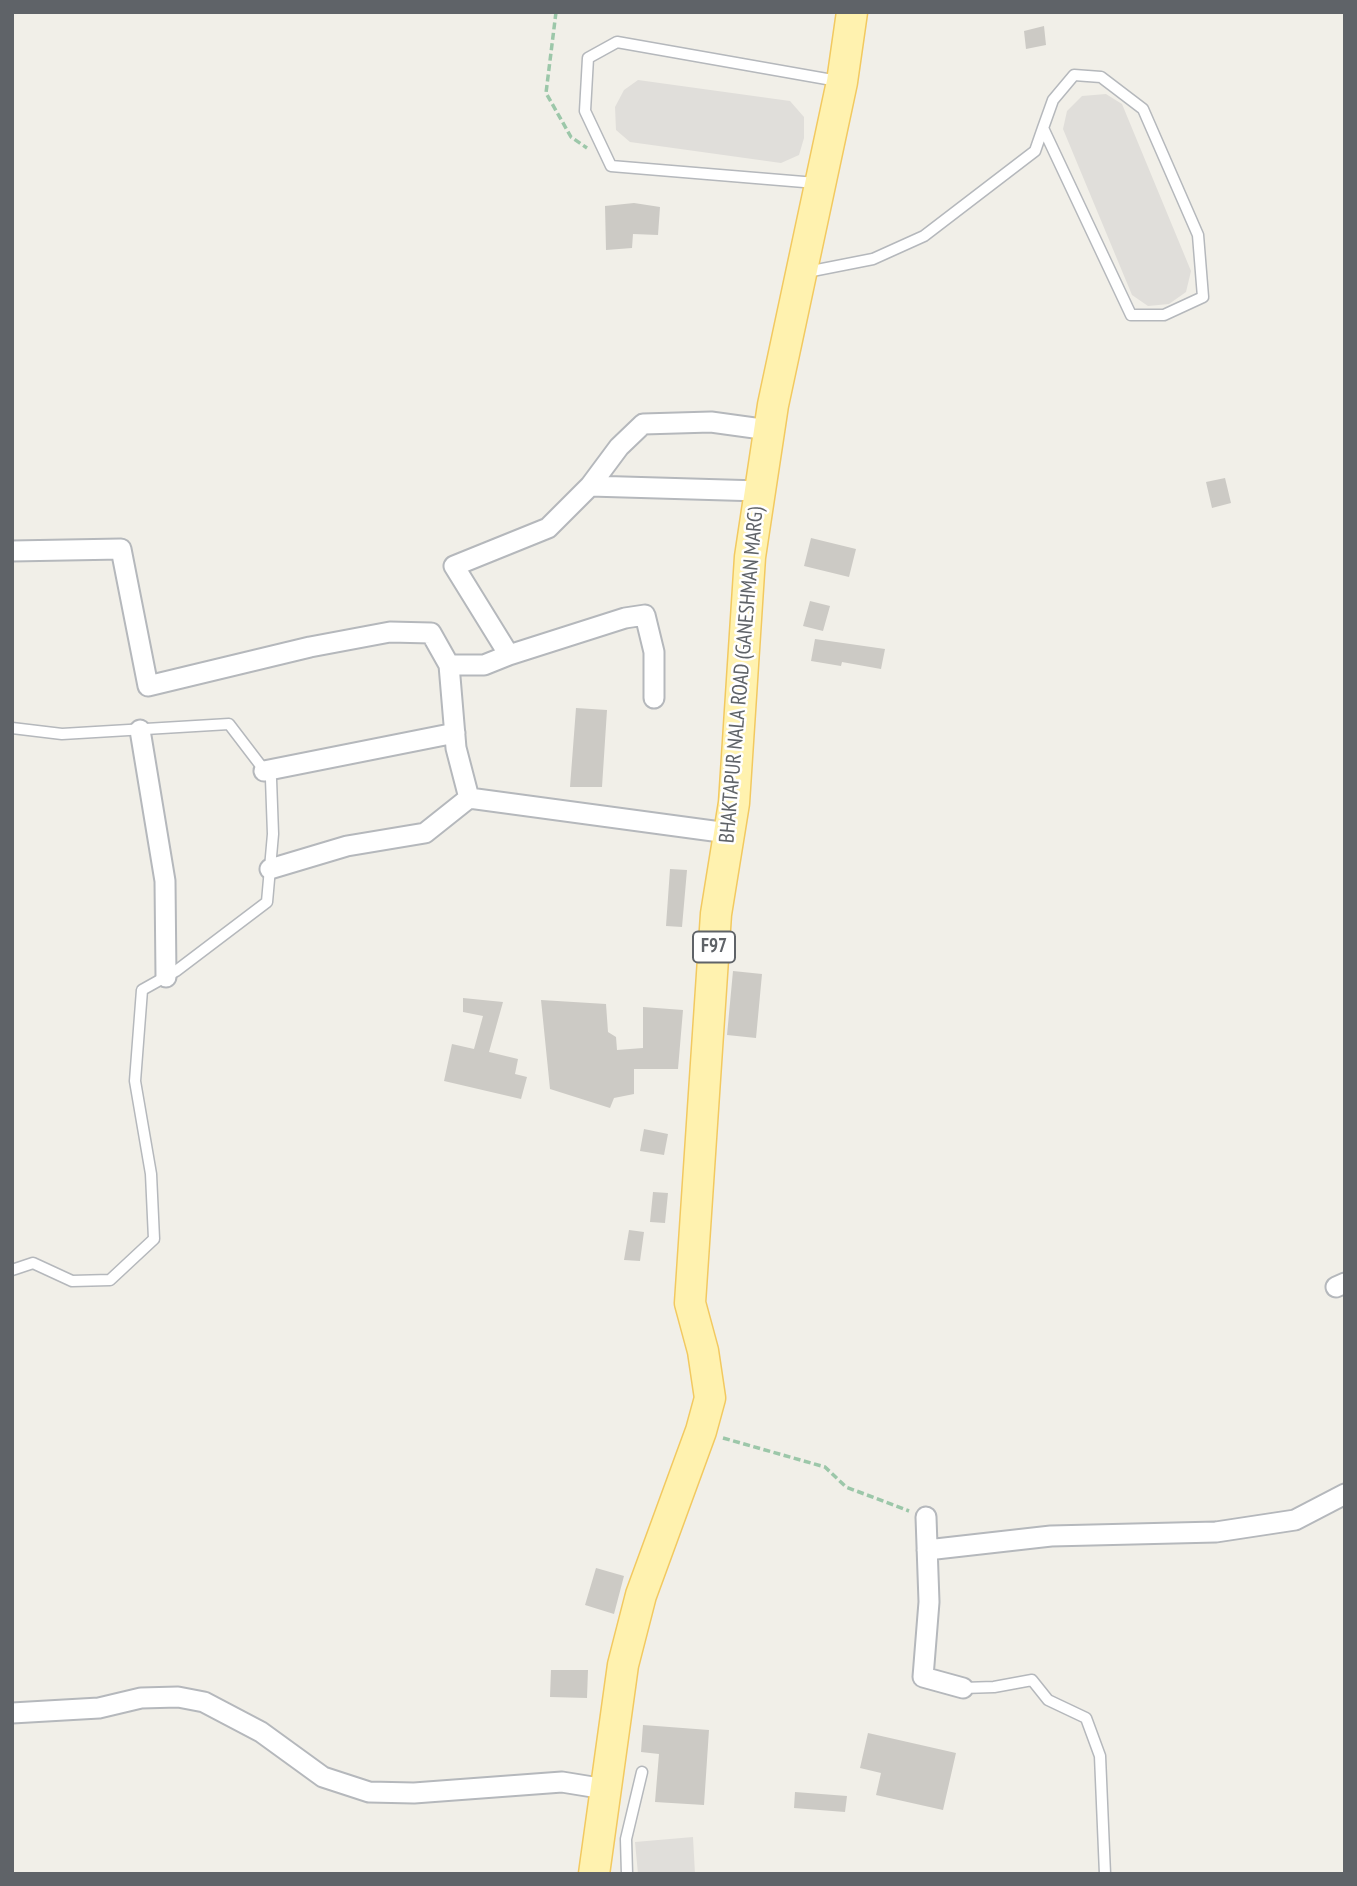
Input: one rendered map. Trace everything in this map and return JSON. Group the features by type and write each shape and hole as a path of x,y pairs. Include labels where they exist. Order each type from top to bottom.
{"main road":[{"name":"BHAKTAPUR NALA ROAD (GANESHMAN MARG)","path":"594,1874 623,1665 641,1595 701,1431 710,1398 703,1351 690,1303 716,914 741,729 750,557 769,430 799,274 842,82 852,12"}],"street":[{"path":"509,655 454,566 548,528 590,486 619,447 643,424 710,422 769,430"},
{"path":"590,486 760,491"},
{"path":"12,551 121,549 148,686 310,647 390,632 431,633 449,665 455,733 469,798"},
{"path":"449,665 484,664 625,618 645,615 654,652 654,698"},
{"path":"140,730 165,881 166,977"},
{"path":"264,771 455,733"},
{"path":"270,869 347,846 425,833 469,798 728,832"},
{"path":"927,1550 1051,1536 1178,1536 1216,1532 1295,1520 1345,1494"},
{"path":"926,1517 929,1602 923,1677 963,1688"},
{"path":"12,1713 99,1708 141,1698 178,1696 204,1702 261,1732 323,1777 369,1792 414,1793 562,1782 605,1789"}],"lane":[{"path":"820,184 611,166 584,111 588,58 617,42 842,82"},
{"path":"799,274 873,259 924,236 1035,151 1052,100 1074,75 1101,77 1143,109 1198,235 1203,296 1164,315 1131,315 1043,128"},
{"path":"12,728 62,734 229,724 271,779 273,834 267,902 166,977 142,990 135,1081 151,1174 154,1239 110,1280 72,1281 33,1263 12,1270"},
{"path":"963,1688 994,1687 1032,1680 1048,1700 1086,1718 1100,1756 1105,1874"},
{"path":"627,1874 626,1839 642,1772"}],"path":[{"path":"556,12 546,93 571,137 611,166"},
{"path":"701,1431 825,1467 846,1487 926,1517"}],"shaded area":[{"path":"638,80 790,101 804,117 804,138 799,155 781,163 630,142 616,130 615,107 624,90"},
{"path":"1106,94 1122,104 1191,271 1186,292 1169,304 1148,306 1132,295 1063,129 1067,111 1082,96"},
{"path":"693,1837 695,1874 638,1874 635,1842"}],"building":[{"path":"1044,26 1046,45 1026,49 1024,31"},
{"path":"634,203 660,207 658,235 633,234 632,248 606,250 605,206"},
{"path":"1225,478 1231,503 1212,508 1206,482"},
{"path":"811,538 856,549 849,577 804,566"},
{"path":"810,601 830,606 823,631 803,626"},
{"path":"815,639 885,649 881,669 842,662 841,666 811,661"},
{"path":"576,708 607,710 602,787 570,787"},
{"path":"670,869 687,870 682,927 666,926"},
{"path":"733,971 762,974 756,1038 727,1035"},
{"path":"463,998 503,1002 489,1052 518,1059 515,1074 527,1077 521,1099 444,1081 452,1044 474,1049 483,1016 463,1012"},
{"path":"541,1000 606,1004 608,1032 616,1037 617,1050 643,1048 643,1007 683,1010 678,1069 634,1069 634,1094 614,1098 610,1108 550,1089"},
{"path":"644,1129 668,1134 664,1155 640,1151"},
{"path":"653,1192 668,1193 665,1223 650,1222"},
{"path":"629,1230 644,1232 640,1261 624,1260"},
{"path":"596,1568 624,1576 614,1614 585,1605"},
{"path":"551,1670 588,1670 587,1698 550,1697"},
{"path":"643,1725 709,1730 704,1805 655,1802 659,1754 641,1752"},
{"path":"868,1733 956,1753 943,1810 876,1795 881,1773 860,1768"},
{"path":"795,1792 847,1796 845,1812 794,1808"}]}
